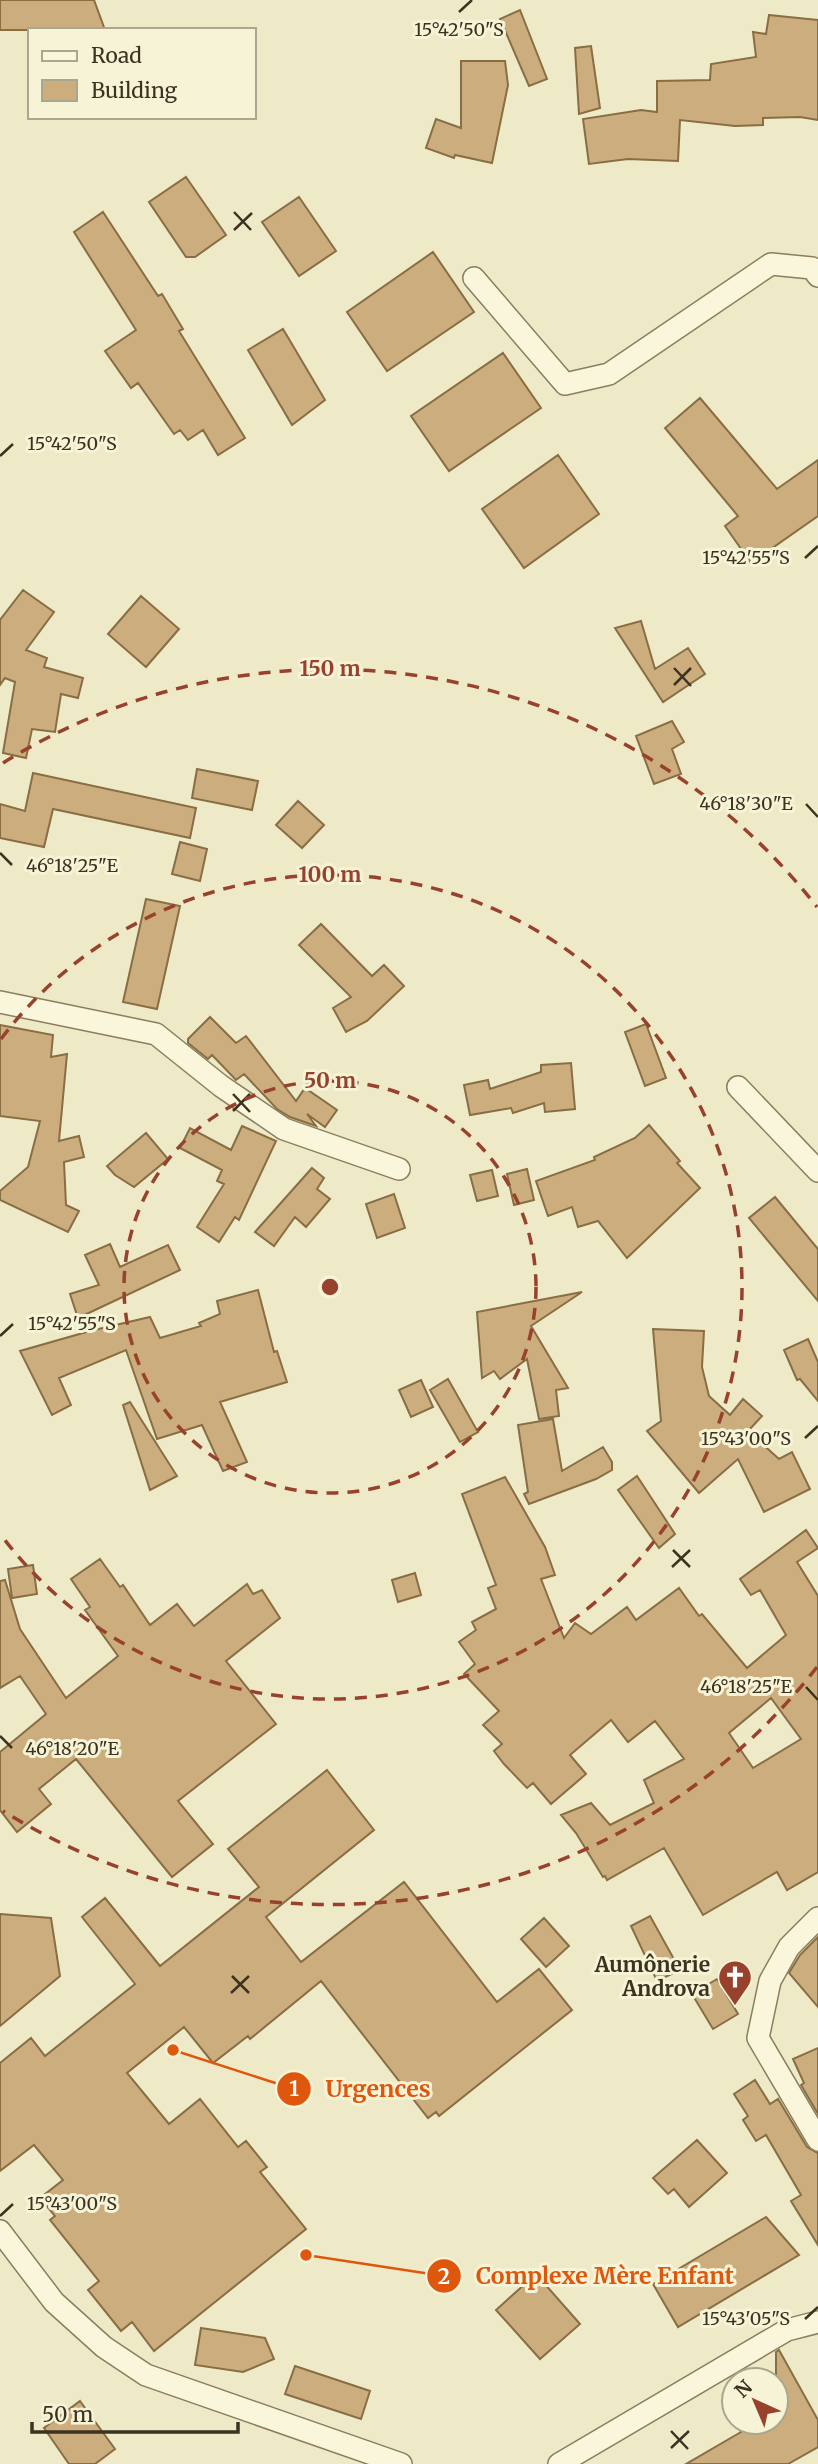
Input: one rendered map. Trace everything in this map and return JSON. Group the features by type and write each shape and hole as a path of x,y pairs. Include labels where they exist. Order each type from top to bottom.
{"street":[{"path":"474,278 565,384 609,374 771,264 812,268 818,276"},
{"path":"0,1002 156,1034 221,1086 284,1129 399,1169"},
{"path":"738,1087 818,1171"},
{"path":"818,1918 789,1947 770,1981 758,2038 818,2140"},
{"path":"0,2231 54,2302 104,2347 146,2375 401,2464"},
{"path":"559,2464 787,2330 818,2322"}],"building":[{"path":"0,0 94,0 104,28 28,28 0,30"},
{"path":"520,10 547,79 529,86 500,19"},
{"path":"769,15 818,20 818,120 800,117 763,118 763,125 735,126 680,120 678,161 628,159 589,164 583,119 641,110 657,112 657,81 710,80 711,64 756,57 753,32 766,34"},
{"path":"591,46 600,108 579,114 575,48"},
{"path":"461,61 505,61 508,85 492,163 455,155 454,158 426,148 436,119 461,128"},
{"path":"186,177 226,235 195,257 186,257 149,202"},
{"path":"299,197 336,251 299,276 262,222"},
{"path":"103,212 158,296 162,294 183,329 179,331 245,438 218,455 203,430 188,440 180,430 174,434 138,383 131,388 105,351 136,330 74,232"},
{"path":"433,252 474,312 387,371 347,312"},
{"path":"283,329 325,400 292,425 248,350"},
{"path":"503,353 541,408 449,471 411,416"},
{"path":"700,398 777,489 818,460 818,516 751,563 725,526 738,516 665,428"},
{"path":"558,455 599,514 524,568 482,509"},
{"path":"23,590 54,612 26,650 47,658 44,667 83,678 78,698 61,694 55,732 32,729 26,758 3,753 15,682 5,678 0,685 0,620"},
{"path":"141,596 179,629 146,667 108,634"},
{"path":"641,621 655,669 688,648 705,674 663,702 615,628"},
{"path":"672,721 684,742 672,749 681,774 654,784 636,736"},
{"path":"197,769 258,781 252,810 192,798"},
{"path":"33,773 196,808 190,838 53,809 44,847 0,838 0,804 25,811"},
{"path":"298,801 324,825 302,848 276,825"},
{"path":"180,842 207,849 200,881 172,874"},
{"path":"146,899 180,906 157,1009 123,1002"},
{"path":"321,924 372,976 384,965 404,986 367,1021 346,1032 333,1008 351,997 299,945"},
{"path":"210,1017 236,1043 246,1036 296,1101 305,1088 337,1110 325,1127 307,1114 316,1126 290,1117 277,1109 244,1074 236,1080 212,1055 208,1059 188,1043 188,1039"},
{"path":"646,1024 666,1078 645,1086 625,1032"},
{"path":"0,1025 53,1035 51,1057 67,1054 59,1141 79,1136 84,1157 64,1162 66,1205 79,1211 68,1232 0,1200 0,1191 28,1167 40,1121 0,1116"},
{"path":"571,1063 575,1109 545,1112 544,1103 513,1113 511,1108 470,1115 464,1085 488,1080 490,1089 541,1072 541,1065"},
{"path":"649,1125 680,1161 677,1163 700,1188 627,1258 598,1221 578,1227 572,1207 548,1216 536,1181 595,1160 594,1157 635,1138"},
{"path":"242,1126 276,1141 239,1220 235,1217 219,1242 197,1227 224,1184 217,1181 222,1170 180,1148 190,1128 231,1150"},
{"path":"146,1133 168,1159 134,1187 115,1175 107,1166"},
{"path":"312,1168 324,1178 317,1189 330,1199 306,1227 295,1217 274,1246 255,1232"},
{"path":"527,1169 534,1200 514,1205 507,1174"},
{"path":"492,1170 498,1196 477,1201 470,1175"},
{"path":"394,1194 405,1228 377,1238 366,1204"},
{"path":"775,1197 818,1249 818,1301 749,1218"},
{"path":"110,1244 120,1267 168,1245 180,1270 78,1318 70,1294 99,1285 85,1255"},
{"path":"258,1290 274,1352 277,1351 287,1382 220,1402 247,1462 223,1471 202,1425 157,1439 126,1350 59,1378 71,1405 52,1415 20,1351 150,1317 160,1338 201,1326 199,1323 220,1314 217,1301"},
{"path":"582,1292 531,1326 568,1388 556,1390 559,1416 539,1419 527,1359 500,1379 494,1371 482,1378 477,1312"},
{"path":"653,1329 704,1331 702,1367 709,1396 730,1415 743,1399 762,1416 748,1431 779,1459 792,1452 810,1489 764,1512 738,1459 699,1493 647,1431 661,1421"},
{"path":"808,1339 818,1362 818,1401 800,1379 797,1380 784,1350"},
{"path":"448,1379 478,1432 460,1442 430,1390"},
{"path":"421,1380 433,1407 411,1417 399,1390"},
{"path":"130,1402 177,1476 150,1490 123,1405"},
{"path":"553,1419 562,1471 603,1447 612,1462 612,1470 596,1479 529,1504 524,1494 528,1492 518,1425"},
{"path":"637,1476 675,1534 659,1548 618,1490"},
{"path":"505,1477 545,1547 555,1575 541,1579 564,1638 575,1623 591,1634 627,1607 636,1620 679,1588 699,1616 702,1614 747,1668 786,1635 760,1590 751,1595 740,1579 806,1530 818,1548 797,1562 818,1596 818,1872 787,1890 777,1872 703,1915 664,1848 607,1880 603,1877 576,1833 561,1815 591,1803 610,1825 654,1803 644,1780 684,1759 655,1721 628,1742 611,1720 570,1755 586,1774 551,1804 533,1783 527,1788 504,1764 494,1751 502,1744 483,1725 499,1711 464,1674 475,1664 459,1642 476,1630 472,1622 496,1609 488,1588 496,1585 462,1494","holes":["771,1698 801,1739 753,1768 729,1733"]},
{"path":"100,1559 120,1587 123,1585 150,1625 177,1604 194,1626 247,1584 253,1594 262,1590 280,1618 226,1661 276,1724 178,1801 213,1844 172,1877 76,1759 39,1789 51,1804 17,1832 0,1810 0,1752 46,1714 20,1676 0,1688 0,1581 5,1580 20,1629 66,1698 118,1656 85,1610 90,1607 71,1579"},
{"path":"33,1565 37,1594 12,1598 8,1569"},
{"path":"415,1573 421,1595 398,1602 392,1580"},
{"path":"327,1770 374,1830 266,1917 301,1962 404,1882 497,2002 539,1969 572,2010 439,2116 436,2112 428,2118 321,1981 250,2039 248,2036 213,2063 184,2027 127,2073 169,2124 200,2099 238,2147 246,2141 267,2167 260,2172 306,2229 154,2351 132,2322 121,2331 88,2290 99,2281 50,2220 55,2216 40,2198 63,2180 34,2145 0,2171 0,2063 31,2038 45,2056 135,1984 82,1917 105,1898 160,1966 259,1887 228,1849"},
{"path":"0,1914 51,1918 60,1976 0,2026"},
{"path":"650,1916 680,1970 657,1981 631,1926"},
{"path":"544,1918 569,1946 546,1967 521,1939"},
{"path":"818,1937 818,2007 789,1973 800,1955"},
{"path":"717,1979 738,2014 713,2029 692,1994"},
{"path":"818,2048 818,2114 801,2085 804,2083 793,2059"},
{"path":"755,2080 770,2104 778,2099 807,2147 818,2153 818,2245 791,2201 801,2195 766,2135 756,2141 743,2120 748,2116 734,2094"},
{"path":"697,2140 727,2173 689,2207 674,2189 668,2194 653,2178"},
{"path":"766,2217 799,2255 678,2327 653,2284"},
{"path":"536,2274 580,2324 540,2359 496,2310"},
{"path":"201,2328 265,2338 274,2359 243,2372 195,2365"},
{"path":"779,2350 788,2366 776,2366 776,2352"},
{"path":"295,2366 370,2391 361,2419 285,2394"},
{"path":"790,2370 818,2420 818,2447 788,2464 686,2464 734,2436 790,2436"},
{"path":"80,2401 115,2449 95,2464 69,2464 44,2428"}],"place":[{"name":"Aumônerie Androva","path":"735,2007"},
{"name":"Urgences","path":"173,2050"},
{"name":"Complexe Mère Enfant","path":"306,2255"}]}
